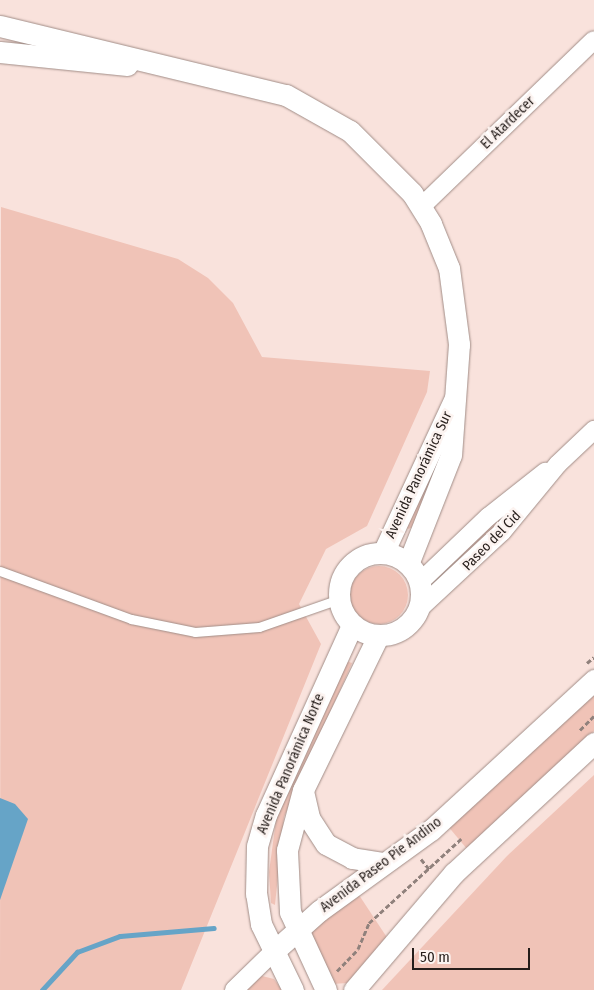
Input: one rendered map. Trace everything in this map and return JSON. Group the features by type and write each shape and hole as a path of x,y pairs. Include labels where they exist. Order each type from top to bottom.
{"street":[{"name":"Avenida Panorámica Sur","path":"0,26 78,42 147,65 261,87 310,106 369,146 421,206 441,246 454,290 459,344 451,455 408,564"},
{"name":"El Atardecer","path":"421,206 594,40"},
{"name":"Avenida Panorámica Sur","path":"0,52 78,62 147,65"},
{"name":"Avenida Panorámica Sur","path":"382,553 455,398"},
{"name":"Paseo del Cid","path":"418,610 502,532 558,464 594,430"},
{"name":"Paseo del Cid","path":"420,582 499,507 558,464"},
{"path":"382,553 408,564 420,582 418,610 402,629 378,636 352,625 339,599 340,583 353,563 382,553"},
{"name":"Avenida Panorámica Norte","path":"293,990 272,953 258,909 255,863 261,830 352,625"},
{"name":"Avenida Panorámica Norte","path":"326,990 296,930 288,902 287,850 303,790 378,636"},
{"name":"Avenida Paseo Pie Andino","path":"234,990 296,930 384,863 411,845 594,680"},
{"path":"354,990 444,884 594,743"},
{"path":"303,790 309,818 326,844 352,858 384,863"},
{"path":"258,909 274,914 288,902"}],"lane":[{"path":"0,571 131,620 195,632 258,627 339,599"}],"path":[{"path":"411,845 444,884"}],"shaded area":[{"path":"1,207 178,259 208,278 233,303 262,357 430,371 427,392 367,526 326,549 299,604 321,644 181,990 0,990"},
{"path":"434,463 438,467 413,527 408,529 404,524"},
{"path":"495,520 500,525 450,569 449,565"},
{"path":"373,566 385,566 395,570 404,579 408,601 400,616 385,624 373,624 363,620 354,611 350,601 350,589 354,579 363,570"},
{"path":"343,660 352,663 284,817 275,905 271,903 269,872 277,813"},
{"path":"594,691 594,731 467,849 447,825"},
{"path":"594,775 594,990 382,990 507,856"},
{"path":"357,892 388,939 348,983 331,984 309,944 311,926"},
{"path":"262,976 274,979 282,990 244,990"}],"water":[{"path":"0,798 15,804 28,819 0,900"}],"waterway":[{"path":"42,990 77,952 120,936 214,928"}]}
